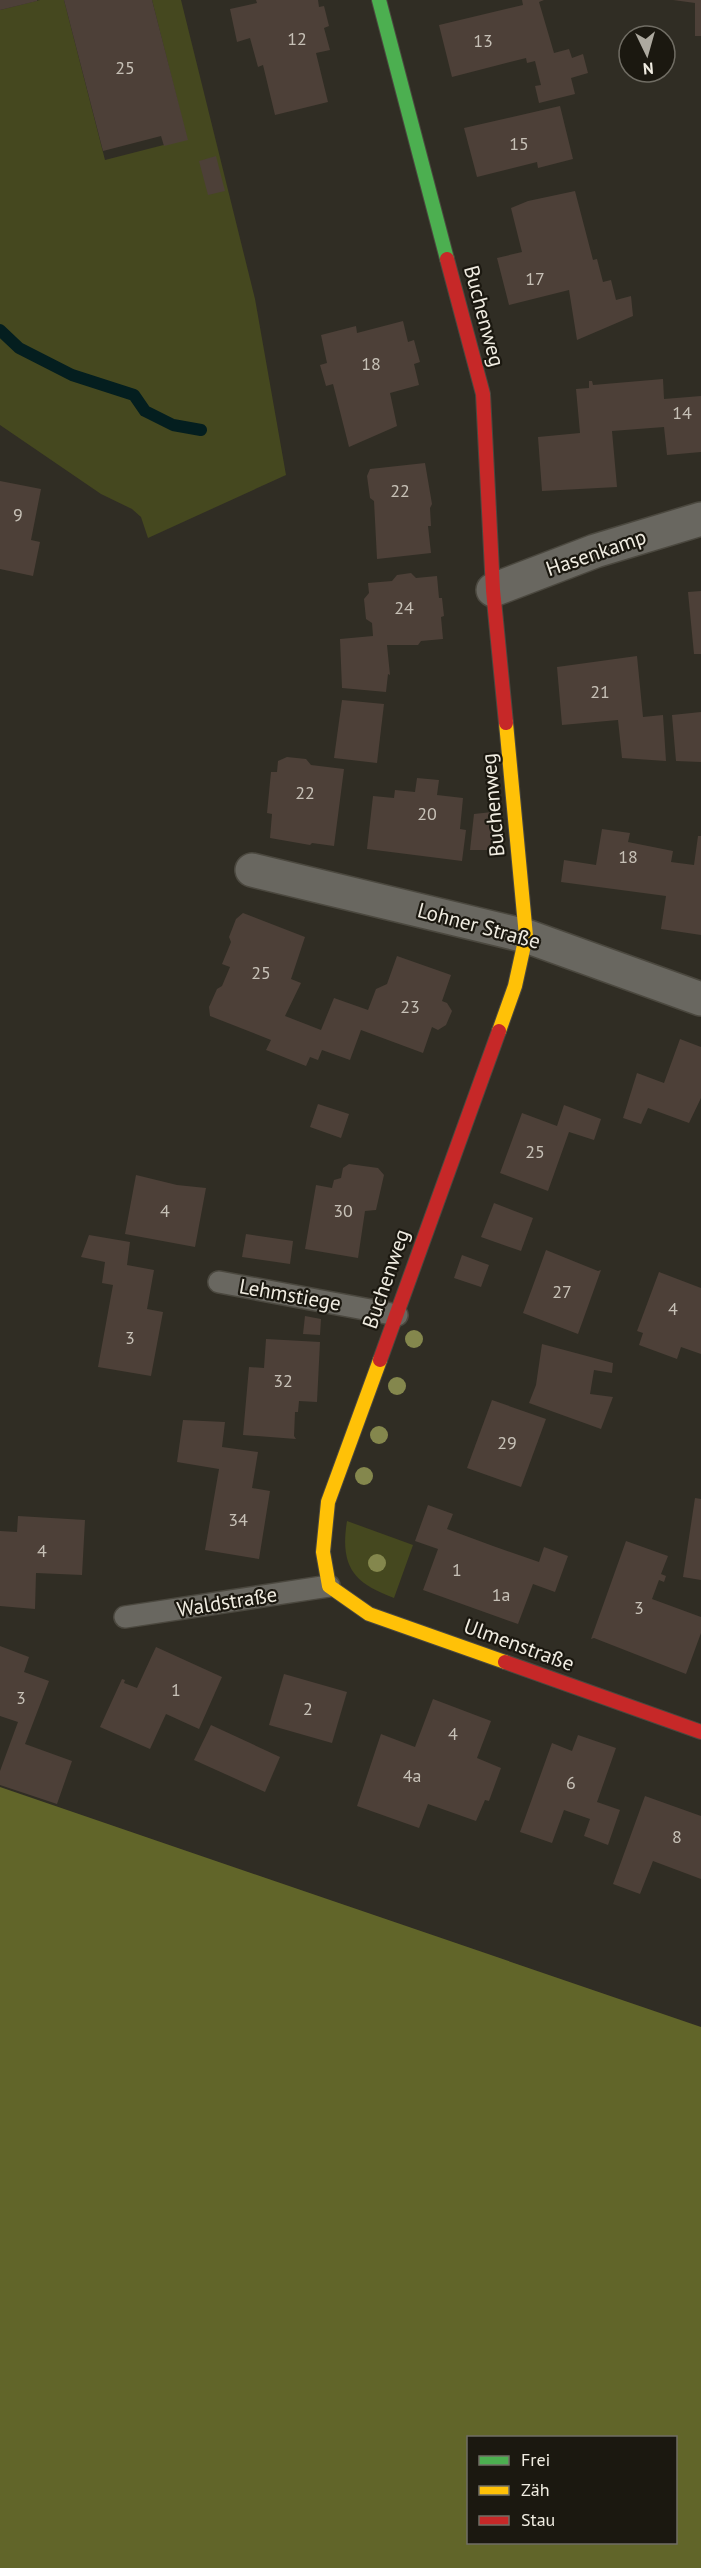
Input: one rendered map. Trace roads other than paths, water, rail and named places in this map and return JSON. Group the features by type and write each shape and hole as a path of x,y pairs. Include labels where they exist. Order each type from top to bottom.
{"street":[{"name":"Buchenweg","path":"329,1586 323,1552 328,1502 515,986 526,936 493,590 483,394 379,0"},
{"name":"Hasenkamp","path":"493,590 595,551 701,519"},
{"name":"Lohner Straße","path":"252,870 526,936 701,999"},
{"name":"Ulmenstraße","path":"329,1586 369,1614 701,1732"}],"lane":[{"name":"Lehmstiege","path":"219,1282 397,1315"},
{"name":"Waldstraße","path":"125,1617 329,1586"}],"waterway":[{"path":"0,330 19,348 72,375 134,395 145,411 173,425 201,430"}]}
